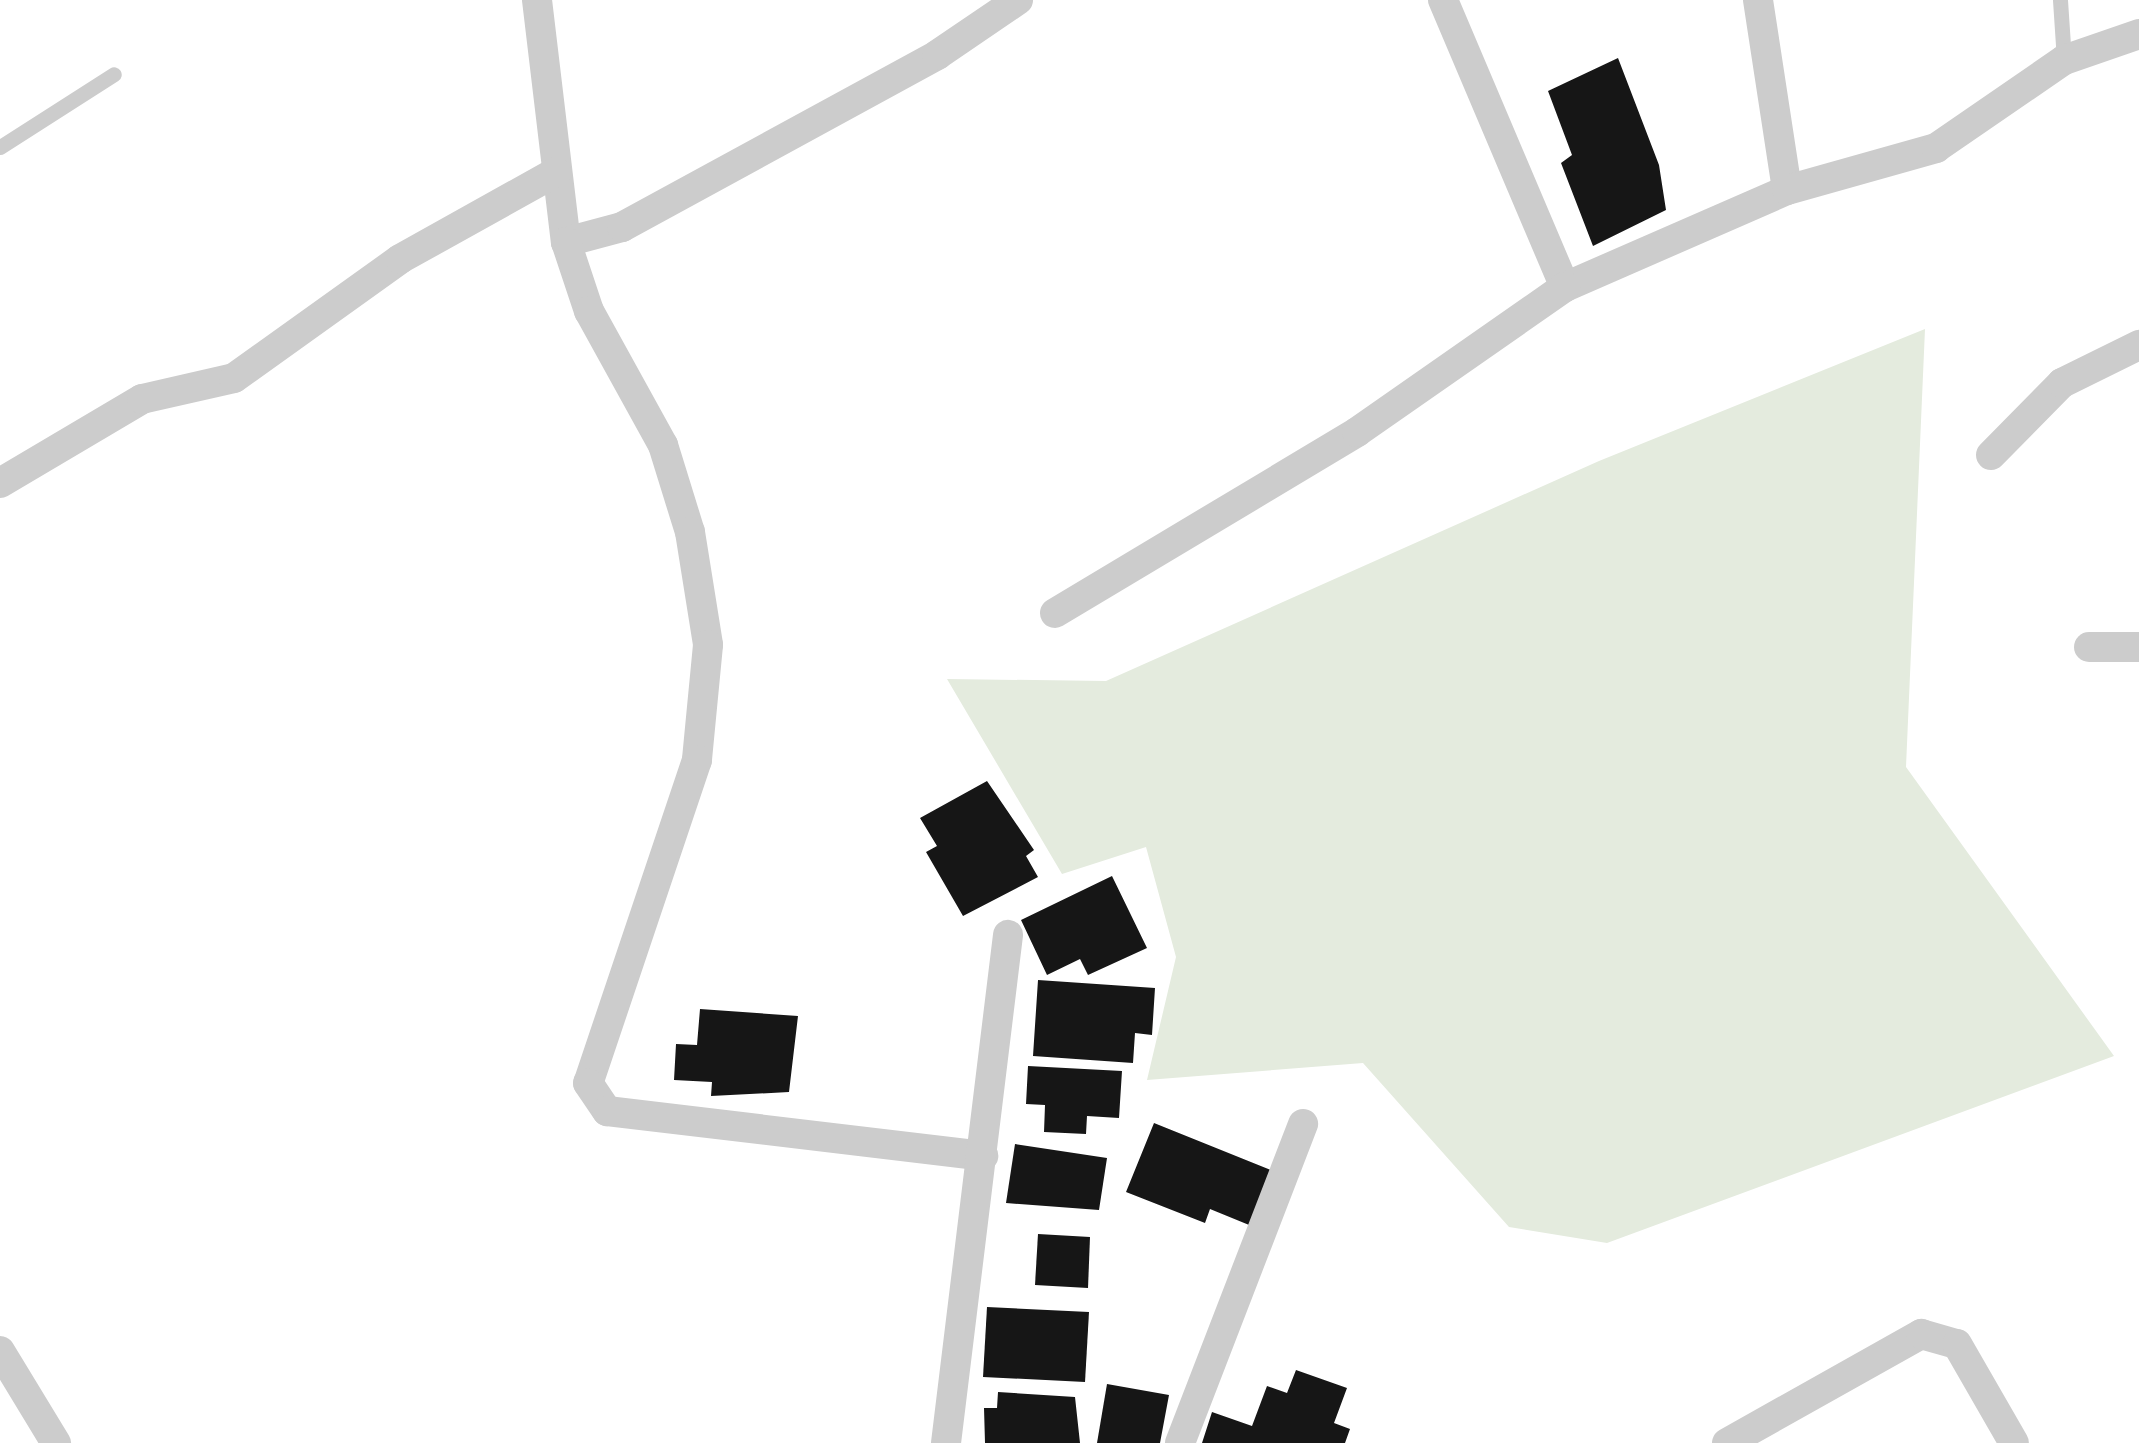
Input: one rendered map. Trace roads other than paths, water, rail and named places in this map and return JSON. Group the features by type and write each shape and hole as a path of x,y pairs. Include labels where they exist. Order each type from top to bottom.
{"street":[{"path":"538,0 566,242 589,311 663,445 690,532 708,645 697,760 588,1083 607,1111 983,1156"},
{"path":"566,242 622,228 936,55 1018,0"},
{"path":"1443,0 1565,288"},
{"path":"1758,0 1787,190"},
{"path":"1055,613 1357,432 1565,288 1787,190 1936,148 2064,60 2139,34"},
{"path":"0,483 142,398 234,378 400,259 556,172"},
{"path":"1991,455 2062,383 2139,345"},
{"path":"2089,647 2139,647"},
{"path":"946,1443 1008,935"},
{"path":"1180,1443 1303,1124"},
{"path":"1727,1443 1921,1334 1957,1344 2014,1443"},
{"path":"0,1351 56,1443"}],"lane":[{"path":"2060,0 2064,60"},
{"path":"0,147 114,74"}]}
